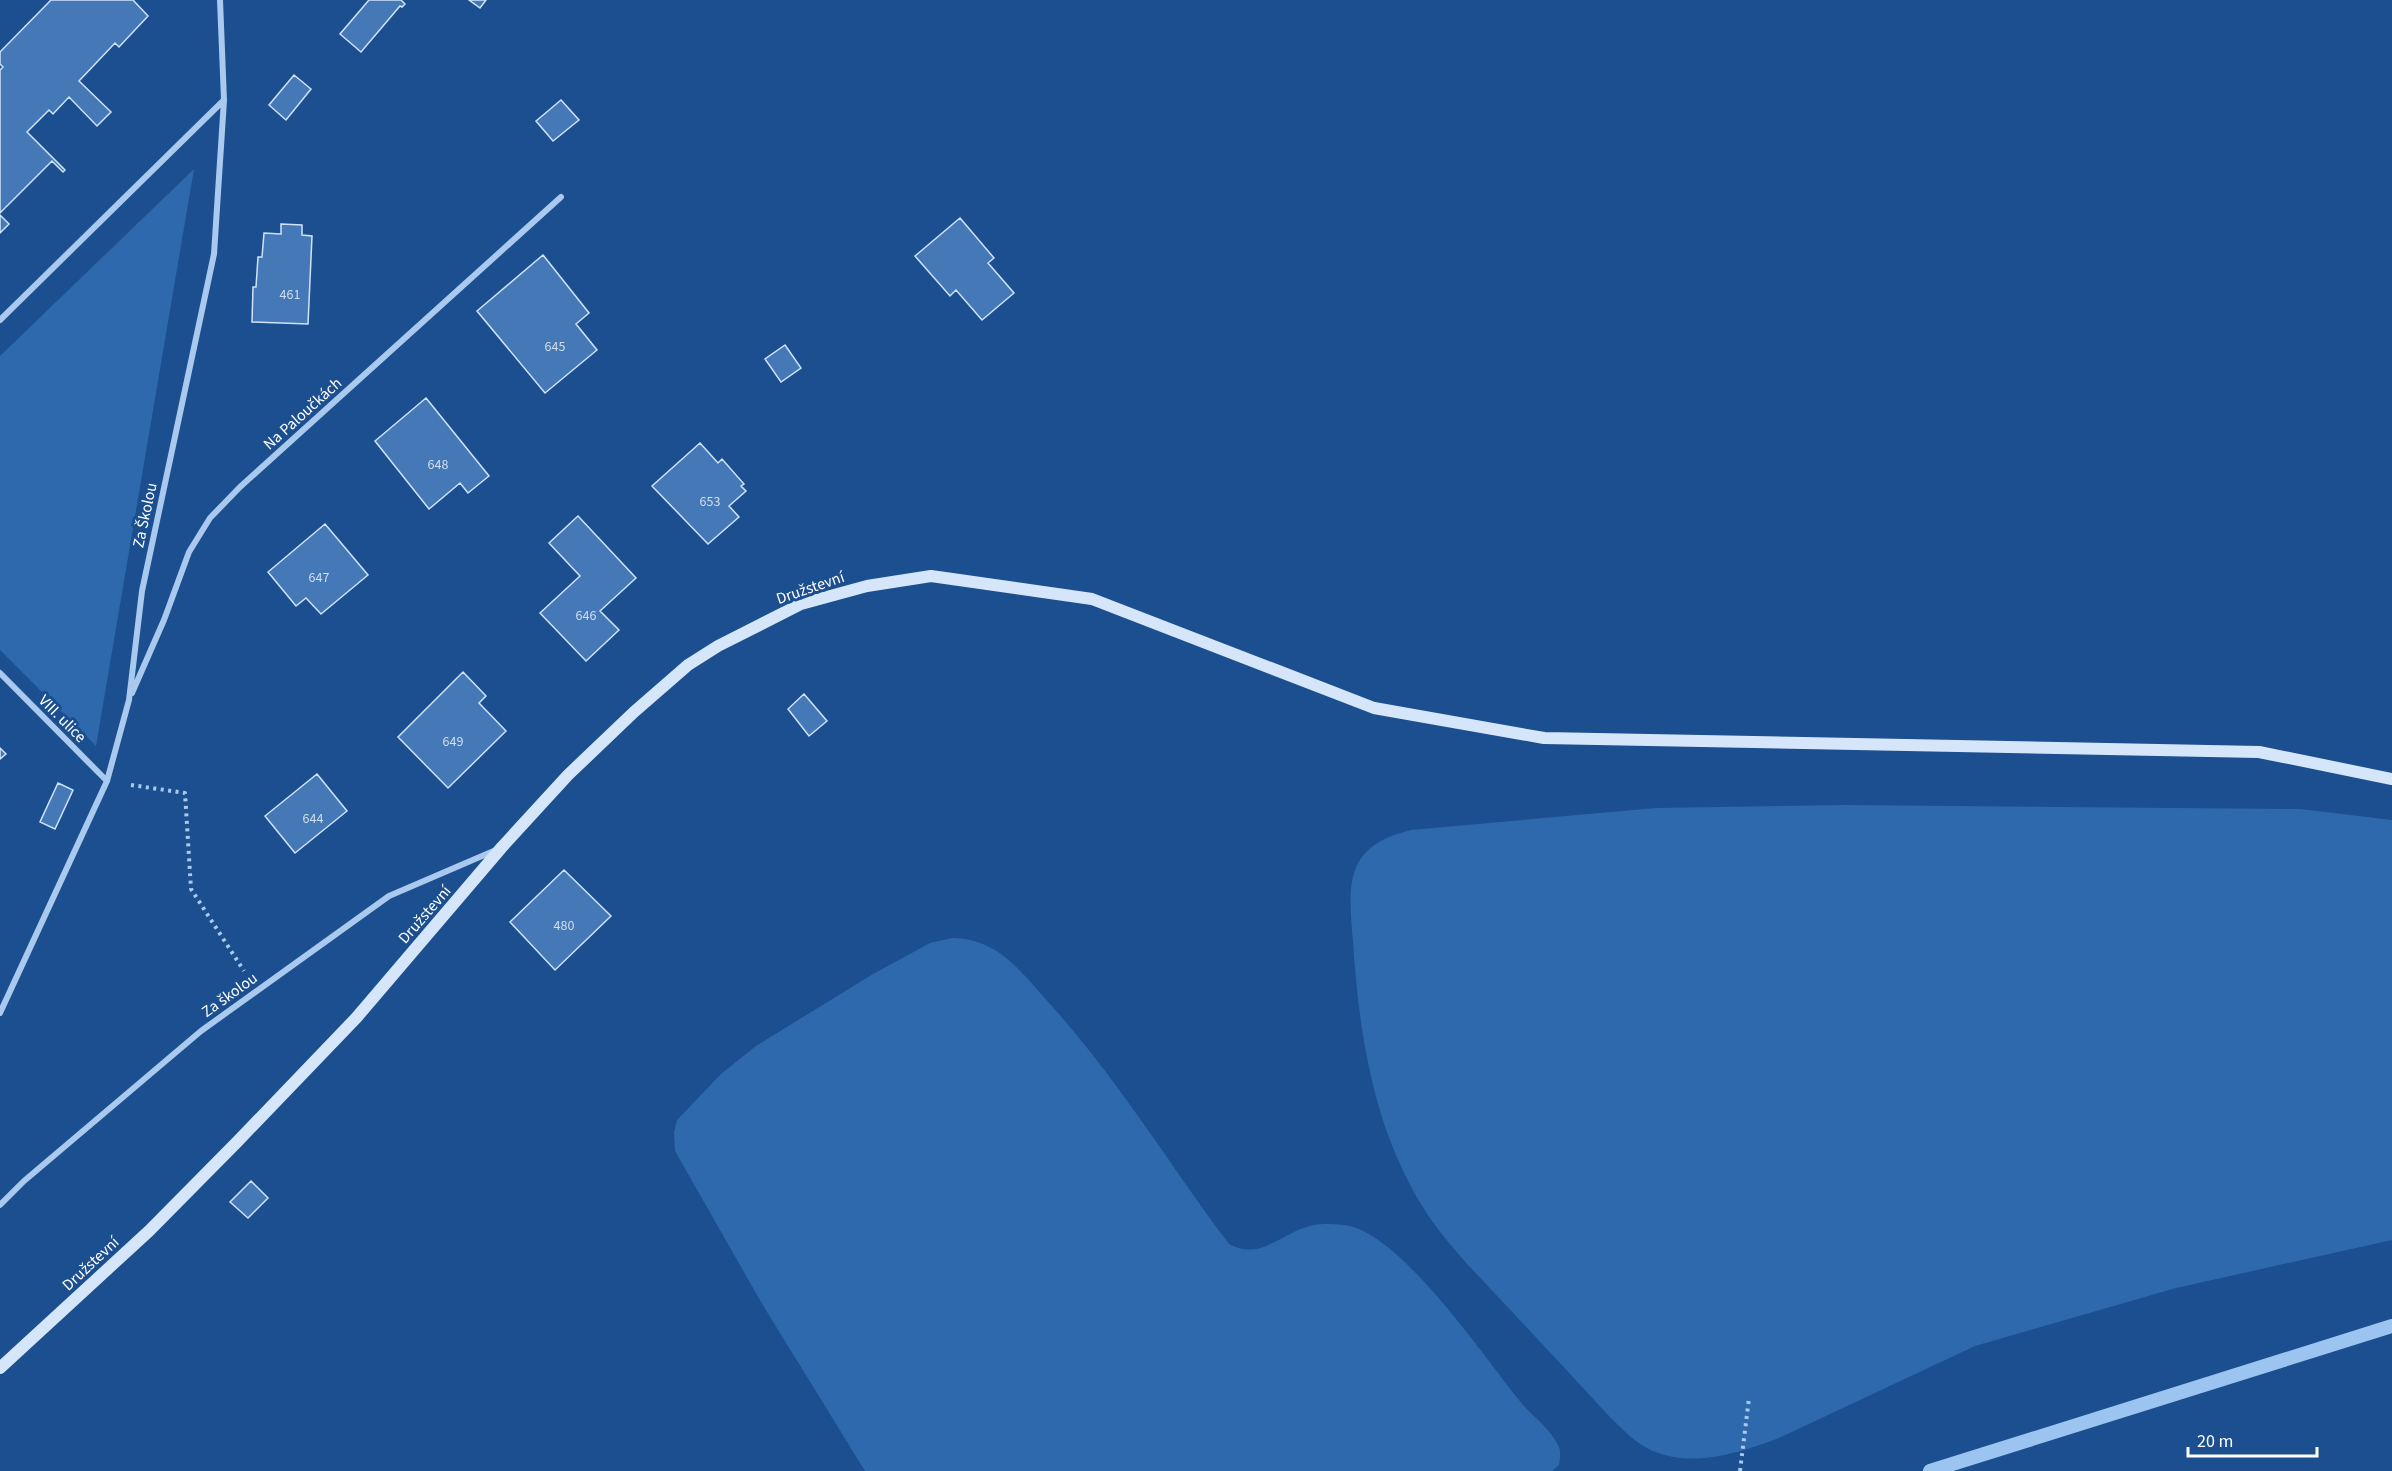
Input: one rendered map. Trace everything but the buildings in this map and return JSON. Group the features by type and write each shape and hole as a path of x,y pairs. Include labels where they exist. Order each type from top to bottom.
{"main road":[{"name":"Družstevní","path":"0,1368 149,1231 237,1142 357,1017 568,775 634,712 688,665 718,646 801,604 867,586 931,576 1092,599 1374,708 1544,738 2259,752 2392,779"}],"street":[{"name":"Za Školou","path":"0,1013 107,781 129,699 141,591 214,254 224,100 220,0"},
{"path":"0,320 224,100"},
{"name":"Na Paloučkách","path":"129,699 164,620 189,552 210,518 240,487 561,197"},
{"name":"VIII. ulice","path":"0,673 107,781"},
{"name":"Za školou","path":"0,1205 24,1180 201,1031 389,896 502,848"}],"path":[{"path":"107,781 185,794 191,889 257,991"},
{"path":"1740,1471 1749,1398"}],"shaded area":[{"path":"194,169 96,746 0,650 0,356"},
{"path":"1846,805 2300,809 2392,820 2392,1240 2176,1288 1975,1346 1779,1438 1731,1454 1679,1458 1663,1455 1647,1448 1631,1437 1458,1253 1429,1217 1405,1174 1380,1110 1364,1044 1351,921 1351,885 1355,870 1362,857 1373,846 1389,837 1411,830 1656,808"},
{"path":"952,938 974,941 995,950 1031,982 1098,1061 1229,1244 1241,1249 1262,1247 1303,1228 1332,1224 1350,1226 1372,1236 1395,1254 1444,1304 1523,1405 1556,1441 1560,1449 1559,1465 1552,1471 865,1471 761,1302 675,1151 674,1132 677,1120 721,1074 756,1046 873,974 930,943"}],"waterway":[{"path":"1930,1471 2392,1326"}]}
